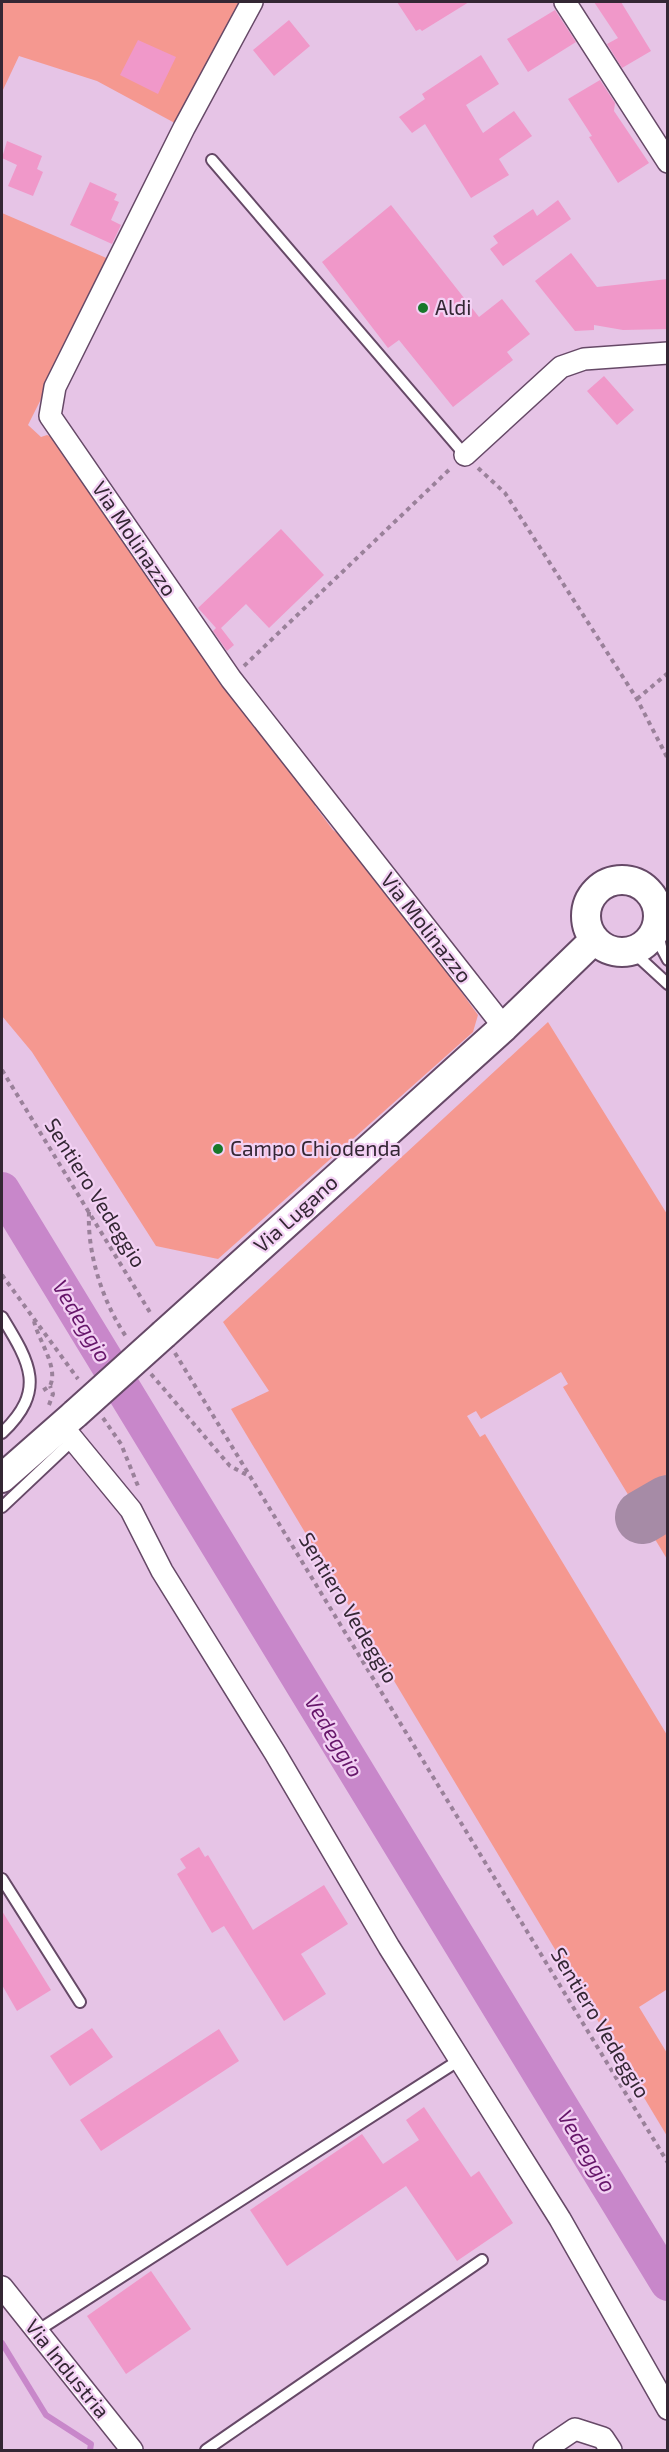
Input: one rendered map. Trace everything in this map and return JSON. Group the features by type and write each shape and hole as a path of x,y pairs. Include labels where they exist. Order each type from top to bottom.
{"main road":[{"path":"615,880 658,886 657,927 652,938 632,951 612,951 594,940 588,929 587,904 603,885 615,880"},
{"name":"Via Lugano","path":"2,1478 78,1424 164,1334 504,1027 594,940"}],"street":[{"name":"Via Molinazzo","path":"252,2 184,128 55,387 50,416 231,679 504,1027"},
{"path":"565,2 668,162"},
{"path":"465,455 561,367 584,358 668,352"},
{"path":"78,1424 131,1510 162,1571 275,1753 389,1947 560,2219 668,2409"},
{"name":"Via Industria","path":"2,2287 132,2451"},
{"path":"544,2451 575,2429 603,2438 611,2451"}],"lane":[{"path":"212,160 465,455"},
{"path":"657,927 661,947 668,960"},
{"path":"632,951 668,984"},
{"path":"2,1317 25,1354 29,1383 29,1394 21,1415 2,1433"},
{"path":"2,1507 78,1424"},
{"path":"2,1879 80,2001"},
{"path":"38,2331 461,2059"},
{"path":"206,2451 482,2260"}],"path":[{"path":"231,679 465,455 505,493 637,699 668,759"},
{"path":"637,699 668,673"},
{"name":"Sentiero Vedeggio","path":"2,1070 668,2163"},
{"path":"2,1275 79,1380"},
{"path":"78,1424 121,1444 142,1495"}],"shaded area":[{"path":"2,2 252,2 184,128 97,81 19,56 2,92"},
{"path":"2,213 111,260 28,425 41,437 47,435 57,439 316,801 315,806 333,830 356,847 478,1015 473,1032 218,1259 156,1246 32,1052 2,1016"},
{"path":"548,1022 667,1214 667,1559 563,1387 568,1384 561,1372 481,1419 476,1411 467,1416 480,1437 485,1434 667,1735 667,1992 666,1990 639,2007 667,2053 667,2136 231,1409 269,1391 223,1322"}],"building":[{"path":"397,2 469,2 422,31 420,29 416,31"},
{"path":"594,2 621,2 651,51 622,68 607,44 618,38"},
{"path":"555,10 576,42 528,72 507,39"},
{"path":"289,20 310,46 274,76 253,50"},
{"path":"138,40 176,57 158,94 120,75"},
{"path":"481,55 499,84 466,105 483,133 514,111 532,136 499,159 509,175 471,198 425,124 412,133 399,117 425,99 422,94"},
{"path":"600,80 615,103 614,111 649,163 618,183 568,99"},
{"path":"7,141 42,156 37,169 43,172 33,196 8,186 17,165 2,158"},
{"path":"90,182 117,194 114,200 119,202 111,220 121,225 112,244 70,225"},
{"path":"558,200 571,219 503,266 490,249 498,243 493,236 533,209 537,216"},
{"name":"Aldi","path":"391,205 479,317 502,299 530,334 507,352 513,360 453,407 399,340 388,348 322,262"},
{"path":"571,253 597,287 668,279 668,329 623,330 594,325 594,330 575,331 535,281"},
{"path":"604,376 634,410 617,425 587,391"},
{"path":"281,529 324,575 269,628 246,604 221,628 234,645 227,651 213,631 216,628 198,608"},
{"path":"199,1847 205,1857 208,1855 253,1930 324,1885 348,1924 301,1954 326,1994 284,2021 224,1926 212,1933 177,1874 186,1868 180,1859"},
{"path":"2,1911 51,1990 17,2011 2,1985"},
{"path":"92,2028 113,2057 70,2086 50,2056"},
{"path":"219,2029 239,2061 101,2151 80,2120"},
{"path":"424,2107 471,2177 479,2171 513,2223 457,2261 406,2186 287,2266 250,2210 362,2134 383,2164 419,2140 406,2120"},
{"path":"151,2271 191,2329 126,2374 87,2316"}],"waterway":[{"name":"Vedeggio","path":"2,1190 668,2283"},
{"path":"2,2343 46,2415 91,2444 90,2450"}],"taxiway":[{"path":"642,1517 668,1502"}],"place":[{"name":"Aldi","path":"423,308"},
{"name":"Campo Chiodenda","path":"218,1149"}]}
